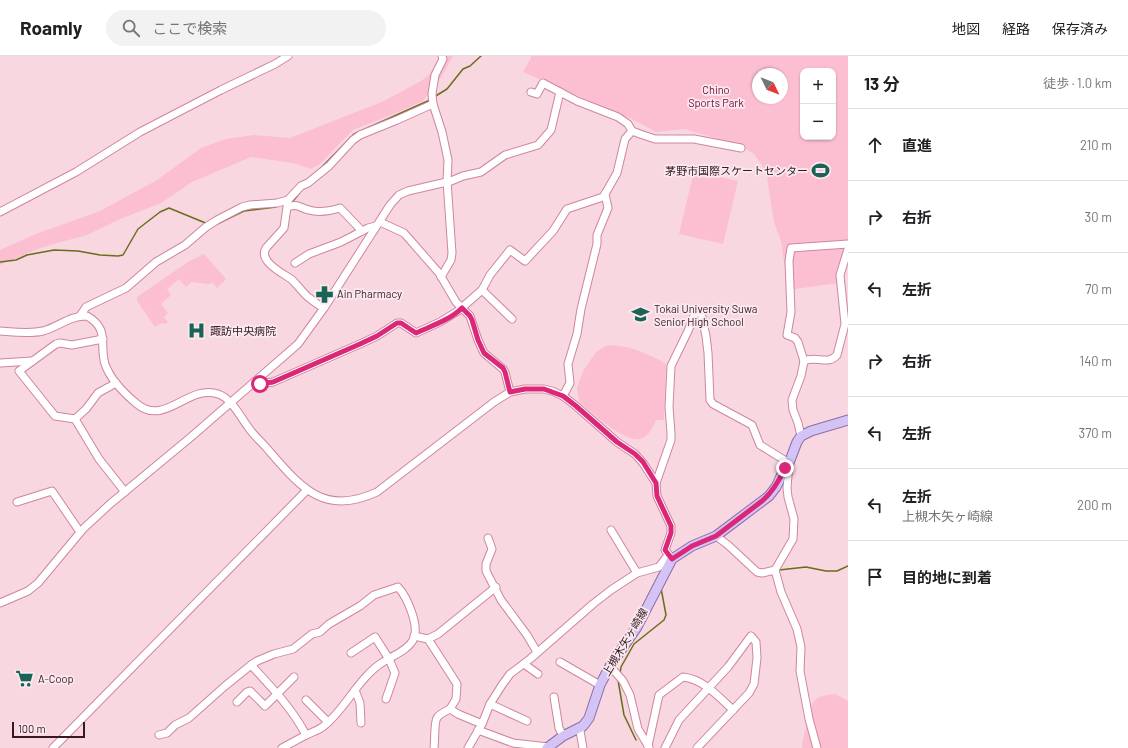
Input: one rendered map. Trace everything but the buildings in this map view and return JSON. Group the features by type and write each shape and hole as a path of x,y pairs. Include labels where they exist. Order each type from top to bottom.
{"main road":[{"path":"801,436 811,431 847,421"},
{"name":"上槻木矢ヶ崎線","path":"583,726 589,718 600,685 637,627 670,557 716,536 769,496 776,487 789,463 797,442 801,436"},
{"path":"547,748 563,736 583,726"}],"street":[{"path":"0,212 76,172 140,132 288,56"},
{"path":"442,278 451,260 452,253 447,181 448,160 442,132 433,104 432,94 436,75 444,57"},
{"path":"531,92 537,94 543,83 577,101 618,118 628,124 632,131 655,139 694,139 741,148"},
{"path":"0,603 28,591 38,583 80,532 124,492 191,437 298,344 324,308 390,205 399,195 408,190 481,172 505,155 538,145 551,130 560,92"},
{"path":"324,308 309,298 291,280 275,270 264,255 266,248 284,228 288,203 304,184 329,166 353,140 360,135 433,104"},
{"path":"255,382 260,384 273,382 377,336 397,323 401,323 416,333 440,322 458,311 482,290 490,275 510,250 525,261 553,231 567,209 603,197 617,173 625,139 632,131"},
{"path":"563,396 570,383 568,364 577,334 581,309 597,244 597,235 608,208 605,194"},
{"path":"80,316 86,307 126,288 156,262 185,245 211,224 242,207 250,205 288,203 316,211 330,211 340,208 362,231"},
{"path":"295,263 309,254 341,242 378,224 404,233 426,257 442,278 456,302 470,316 484,353 503,368 510,392"},
{"path":"801,436 798,423 792,410 792,400 801,376 804,361 798,342 795,338 788,335 791,312 789,261 791,248 848,244"},
{"path":"804,361 809,359 828,361 834,359 837,355 845,324 840,275 848,249"},
{"path":"482,290 512,319"},
{"path":"468,748 480,727 490,704 510,674 524,664 611,590 637,573 659,568 670,557 665,550 671,533 671,526 657,496 656,483 671,440 669,407 671,366 695,313 698,311 701,313 706,336 710,400 713,404 752,425 760,445 789,463 787,488 794,519 793,539 776,572 781,592 797,629 801,647 800,671 809,719 817,748"},
{"path":"0,331 43,331 73,317 87,316 99,325 106,365 116,383 136,404 143,409 151,411 165,410 202,392 219,394 230,403 249,430 295,480 307,490 325,499 346,501 358,499 377,492 494,402 510,392 525,389 544,389 563,396 617,442 635,454 643,462 656,483"},
{"path":"75,419 55,416 19,371 56,344 60,343 72,345 102,339"},
{"path":"0,363 32,361"},
{"path":"75,419 98,393 116,383"},
{"path":"75,419 99,459 124,492"},
{"path":"52,748 307,490"},
{"path":"17,502 52,491 80,532"},
{"path":"611,530 637,573"},
{"path":"716,536 758,572 776,572"},
{"path":"488,538 492,549 486,564 486,571 501,600 527,635 537,652"},
{"path":"159,735 167,733 176,725 189,718 225,686 257,661 274,654 293,649 312,634 320,632 329,624 360,606 374,595 398,587 408,600 413,618 414,638 406,648 382,662 369,673 325,726 282,748"},
{"path":"414,636 428,639 438,634 496,588"},
{"path":"665,748 679,720 728,667 751,636 756,642 757,658 754,684 749,693 697,748"},
{"path":"351,653 375,637 389,659 395,673 386,699"},
{"path":"428,639 457,684 456,699 450,709 437,717 435,723 436,731 434,748"},
{"path":"560,662 600,685"},
{"path":"524,664 538,674"},
{"path":"251,665 298,719 306,735"},
{"path":"612,668 630,695 638,730 648,747"},
{"path":"237,702 250,691 265,706 294,677"},
{"path":"648,747 659,695 683,677 691,678 709,689 733,710"},
{"path":"356,690 360,703 361,723"},
{"path":"554,697 559,728 563,736"},
{"path":"306,700 328,722"},
{"path":"490,704 527,721"},
{"path":"450,709 480,727 513,742 547,748"},
{"path":"583,726 580,732 583,748"}],"green space":[{"path":"442,56 453,56 442,76 423,101 353,130 320,164 311,169 293,163 251,157 192,182 161,203 118,220 87,235 43,247 0,265 0,250 36,234 100,211 157,180 201,148 226,139 254,135 290,138 384,101 429,75"},
{"name":"Chino Sports Park","path":"531,56 848,56 848,241 838,283 788,290 781,241 774,222 766,171 754,154 741,146 685,129 656,132 630,118 613,112 523,72"},
{"path":"694,171 738,181 723,244 679,234"},
{"path":"204,254 226,279 217,288 212,282 209,284 191,282 186,287 179,279 167,289 171,295 161,304 168,313 164,317 168,322 155,327 137,301 137,297 188,262"},
{"path":"612,345 640,351 666,364 664,420 656,420 648,434 641,439 634,439 617,432 599,419 579,401 577,388 583,371 596,352 606,346"},
{"path":"835,694 848,701 848,748 802,748 802,742 811,706 816,699"}],"waterway":[{"path":"434,97 447,89 463,69 470,66 481,56"},
{"path":"304,182 321,168 354,134 430,100"},
{"path":"291,202 304,187"},
{"path":"215,225 244,211 276,207"},
{"path":"0,262 16,260 27,255 54,250 78,251 100,255 123,255 138,229 160,212 169,208 208,224"},
{"path":"779,570 806,567 826,571 837,571 848,566"},
{"path":"620,674 621,667 634,644 664,620 666,615 661,588"},
{"path":"618,680 624,715 636,740"}],"place":[{"name":"茅野市国際スケートセンター","path":"821,171"},
{"name":"Ain Pharmacy","path":"324,294"},
{"name":"Tokai University Suwa Senior High School","path":"641,315"},
{"name":"諏訪中央病院","path":"197,331"},
{"name":"A-Coop","path":"25,679"}],"route":[{"path":"260,384 273,382 360,344 377,336 397,323 401,323 416,333 440,322 462,308 472,320 484,353 503,368 510,392 525,389 544,389 563,396 643,462 656,483 657,496 671,526 671,533 665,550 672,559 692,546 710,537 716,536 769,496 776,487 785,468"}]}
